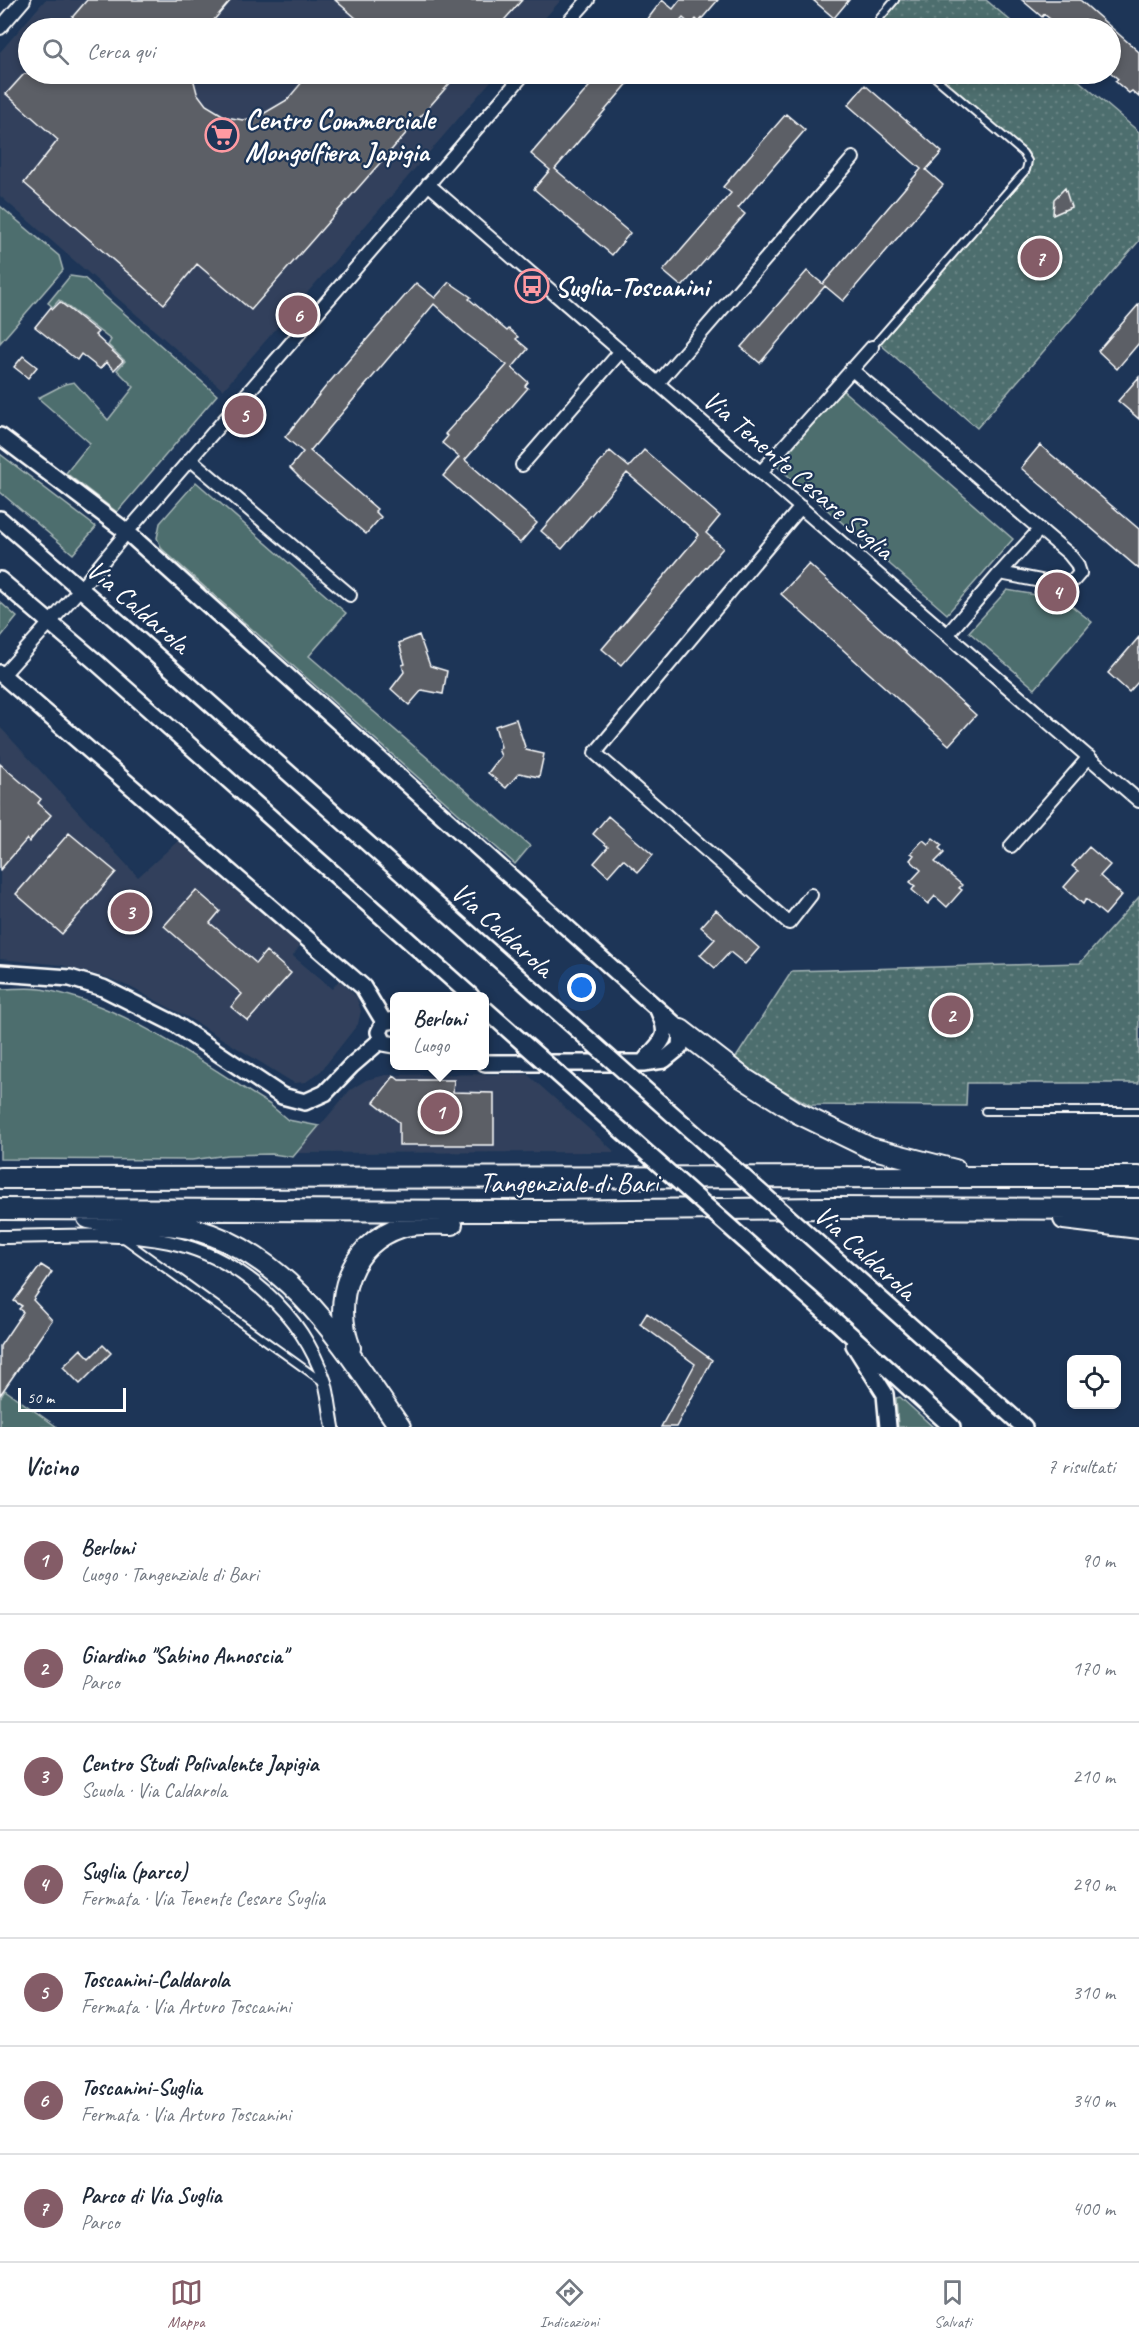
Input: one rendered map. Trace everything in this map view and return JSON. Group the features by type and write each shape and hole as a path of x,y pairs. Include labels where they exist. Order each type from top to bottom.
{"highway":[{"path":"681,1030 742,1078 798,1113 870,1148 981,1177"},
{"path":"0,1173 36,1178"},
{"name":"Tangenziale di Bari","path":"0,1178 1139,1177"},
{"path":"35,1208 117,1223 192,1229 235,1246 260,1260 283,1276 326,1322 400,1427"},
{"name":"Tangenziale di Bari","path":"0,1209 538,1211 829,1208 1139,1209"},
{"path":"993,1209 1139,1228"},
{"path":"356,1365 346,1338 342,1310 344,1290 349,1274 359,1259 377,1241 402,1227 431,1224 514,1223 538,1211"}],"street":[{"path":"0,28 24,0"},
{"path":"572,18 588,0"},
{"path":"0,973 70,978 102,988 175,1024 282,1096 305,1102 325,1093 351,1066 388,1043 380,1029 390,1021 363,987 1,674 81,588 515,84"},
{"path":"658,383 853,158"},
{"name":"Via Tenente Cesare Suglia","path":"428,184 1139,801"},
{"path":"761,472 872,347"},
{"path":"522,465 621,351"},
{"path":"851,369 1069,554 1077,564 1080,573 1074,580 1056,584 1000,573"},
{"name":"Via Caldarola","path":"0,436 127,532 681,1030"},
{"path":"190,459 350,595"},
{"path":"801,507 595,753 789,923 811,895"},
{"name":"Via Caldarola","path":"0,519 81,588 1024,1427"},
{"path":"947,635 1039,530"},
{"path":"0,580 96,662 467,992"},
{"path":"1011,846 1089,757"},
{"path":"643,1063 665,1037 666,1030 658,1009"},
{"path":"489,1013 952,1427"},
{"path":"489,1063 643,1063 664,1060 680,1047 681,1030"},
{"path":"0,1237 122,1237 169,1242 203,1253 244,1276 279,1304 293,1320 316,1360 326,1384 333,1427"},
{"path":"842,1327 885,1394 888,1427"}],"lane":[{"path":"880,18 895,0"},
{"path":"872,347 1026,170 1028,161 1023,153 943,84"},
{"path":"985,1111 1139,1111"},
{"path":"122,1237 326,1384"}],"shaded area":[{"name":"Centro Commerciale Mongolfiera Japigia","path":"45,0 561,0 545,18 29,18"},
{"name":"Centro Commerciale Mongolfiera Japigia","path":"18,31 18,84 488,84 223,390 0,196 0,52"},
{"path":"0,727 138,877 178,841 300,946 293,956 332,989 339,980 350,990 357,998 361,1011 358,1024 321,1071 306,1082 294,1083 187,1017 130,987 108,978 61,965 0,959"},
{"path":"527,1074 615,1152 297,1153 350,1090 366,1080 386,1075"}],"green space":[{"path":"900,0 986,0 1007,18 885,18"},
{"path":"948,84 1083,84 1139,132 1139,241 977,428 880,344 1028,173 1032,166 1028,154"},
{"path":"0,206 59,256 63,270 0,343"},
{"path":"70,276 84,278 217,395 117,512 66,473 90,443 38,398 65,384 74,382 108,420 134,387 117,370 125,361 108,345 111,340 59,300 53,307 48,303"},
{"path":"839,387 1013,539 947,614 777,466 775,461"},
{"path":"0,454 96,527 73,554 0,492"},
{"path":"196,482 346,613 309,656 530,846 515,864 162,549 157,538 160,523"},
{"path":"1007,590 1064,600 1092,622 1035,689 969,632"},
{"path":"0,602 17,617 0,638"},
{"path":"1139,897 1139,1083 967,1083 966,1106 810,1105 759,1077 735,1059 792,971 1080,963"},
{"path":"0,989 41,989 71,996 101,1007 160,1036 269,1104 288,1120 319,1126 293,1157 272,1154 227,1155 192,1160 0,1159"},
{"path":"5,1390 57,1427 0,1427 0,1398"},
{"path":"900,1397 933,1427 898,1427 896,1398"}],"building":[{"path":"87,0 231,0 216,18 72,18"},
{"path":"335,0 522,0 506,18 356,18"},
{"path":"662,0 673,9 680,0 718,0 702,18 648,18"},
{"path":"813,0 849,0 834,18"},
{"path":"1022,0 1080,0 1100,18 1049,18 1044,14 1042,17"},
{"path":"1121,36 1139,52 1139,97 1132,91 1129,93 1118,84 1121,84"},
{"path":"18,81 18,84 195,84 197,93 206,105 226,117 243,120 258,117 287,100 301,84 449,84 251,310 197,264 164,304 24,183 58,140 6,94"},
{"path":"591,84 627,84 555,169 630,233 612,255 534,189 550,170 531,154"},
{"path":"865,85 942,152 926,170 943,185 843,301 825,286 760,363 741,347 807,271 823,284 921,169 848,105"},
{"path":"786,114 805,130 738,208 745,214 682,287 663,271 731,193 723,187"},
{"path":"1065,188 1071,207 1053,215 1054,199"},
{"path":"449,282 471,297 469,299 507,331 509,329 518,337 516,339 528,349 512,368 528,382 525,386 528,388 465,460 537,523 520,543 443,476 459,457 442,443 448,436 445,434 507,365 464,332 434,304 310,451 377,509 375,511 381,517 366,534 290,468 303,452 285,437 327,385 416,283 435,298"},
{"path":"60,302 98,332 95,335 123,361 114,370 106,362 100,369 81,354 77,360 35,327 51,307 53,309"},
{"path":"1139,304 1139,343 1117,369 1098,351"},
{"path":"23,356 37,367 28,378 14,367"},
{"path":"1139,377 1139,419 1118,401"},
{"path":"1040,445 1139,529 1139,569 1021,468"},
{"path":"644,450 720,516 706,533 723,548 621,665 602,649 699,535 627,473 562,549 541,531 610,451 629,467"},
{"path":"809,564 976,715 949,745 781,594"},
{"path":"419,635 430,666 447,671 443,694 422,690 409,705 391,689 404,672 402,665 405,664 399,643"},
{"path":"1139,637 1139,681 1129,692 1108,673"},
{"path":"516,719 526,750 544,754 539,777 519,773 506,788 488,773 501,756 495,726"},
{"path":"0,764 41,799 38,803 51,815 29,842 27,839 0,870"},
{"path":"608,816 653,855 638,872 623,859 608,876 594,863 608,847 593,834"},
{"path":"69,833 116,872 62,934 16,894"},
{"path":"933,838 942,845 939,848 944,853 935,862 962,885 959,888 962,890 947,907 935,896 928,904 912,890 915,886 910,882 921,870 910,860 914,855 911,853 923,840 928,844"},
{"path":"1089,847 1110,865 1100,876 1122,895 1105,915 1086,899 1083,904 1064,887 1078,871 1072,866"},
{"path":"196,890 220,911 210,923 256,963 266,951 291,973 248,1021 231,1007 242,994 164,926"},
{"path":"716,910 759,948 745,964 730,952 715,968 700,955 715,939 701,927"},
{"path":"394,1076 399,1080 454,1080 453,1092 494,1093 494,1145 399,1145 399,1122 374,1102"},
{"path":"41,1265 52,1272 33,1300 52,1320 0,1395 0,1346 23,1312 19,1309 22,1306 14,1301"},
{"path":"647,1313 712,1360 676,1427 661,1427 695,1364 640,1324"},
{"path":"103,1345 111,1353 80,1384 63,1367 81,1349 90,1358"}],"place":[{"name":"Centro Commerciale Mongolfiera Japigia","path":"222,135"},
{"name":"Parco di Via Suglia","path":"1040,258"},
{"name":"Suglia-Toscanini","path":"532,286"},
{"name":"Toscanini-Suglia","path":"298,315"},
{"name":"Toscanini-Caldarola","path":"244,415"},
{"name":"Suglia (parco)","path":"1057,592"},
{"name":"Centro Studi Polivalente Japigia","path":"130,912"},
{"name":"Giardino \"Sabino Annoscia\"","path":"951,1015"},
{"name":"Berloni","path":"440,1112"}]}
